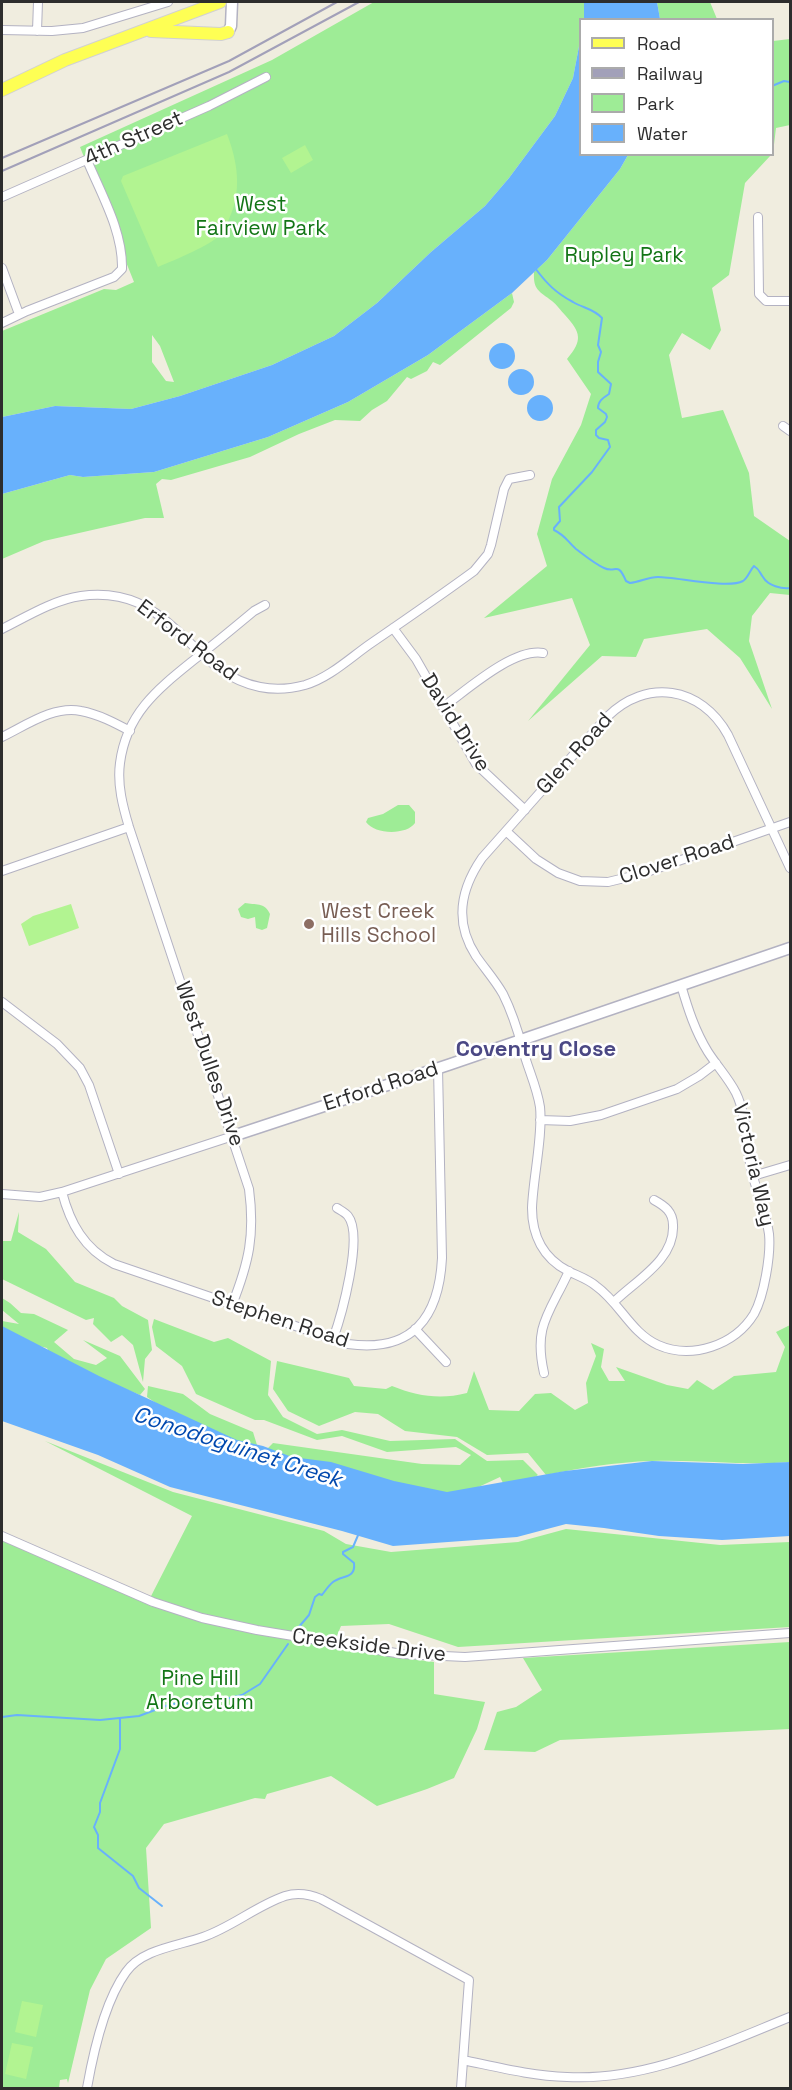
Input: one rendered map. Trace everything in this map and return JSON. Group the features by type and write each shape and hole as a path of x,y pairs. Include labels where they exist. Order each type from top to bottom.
{"main road":[{"path":"2,90 66,60 220,2"},
{"path":"144,31 228,32"}],"street":[{"path":"37,31 38,2"},
{"path":"2,30 37,31 83,28 168,2"},
{"path":"228,32 231,26 232,2"},
{"name":"4th Street","path":"2,197 209,106 266,77"},
{"path":"2,323 114,277 122,269 118,240 87,160"},
{"path":"758,217 759,294 766,301 790,301"},
{"path":"2,268 20,314"},
{"name":"Erford Road","path":"2,629 71,598 89,595 118,596 144,605 154,612 222,673 238,681 266,688 291,688 306,685 325,676 474,571 491,545 504,489 509,479 530,475"},
{"name":"West Dulles Drive","path":"232,1305 247,1263 252,1230 249,1189 129,827 119,775 123,748 141,707 254,611 265,605"},
{"name":"David Drive","path":"393,628 416,659 476,765 525,810"},
{"path":"443,707 514,657 526,653 543,653"},
{"name":"Glen Road","path":"521,1040 503,995 471,947 462,916 463,898 472,873 482,858 615,708 630,699 663,692 693,699 711,711 728,735 790,868"},
{"path":"2,737 45,716 69,710 84,711 130,731"},
{"name":"Clover Road","path":"506,831 536,859 558,873 580,881 608,882 641,874 790,822"},
{"path":"2,871 129,827"},
{"name":"Erford Road","path":"2,1194 40,1197 62,1192 438,1068 790,948"},
{"name":"Victoria Way","path":"521,1040 536,1087 540,1120 532,1222 538,1240 546,1253 556,1263 597,1286 614,1302 628,1321 652,1342 667,1348 700,1350 720,1344 738,1333 759,1303 769,1235 753,1176 738,1098 693,1023 681,985"},
{"path":"2,1002 57,1044 80,1068 89,1085 119,1174"},
{"path":"540,1120 570,1121 601,1115 677,1089 716,1063"},
{"name":"Stephen Road","path":"62,1192 76,1230 82,1239 106,1260 348,1344 373,1346 399,1339 416,1329 429,1315 441,1281 438,1068"},
{"path":"753,1176 790,1165"},
{"path":"614,1302 657,1264 669,1246 674,1228 671,1214 663,1205 654,1200"},
{"path":"333,1339 349,1282 352,1245 352,1227 349,1217 337,1208"},
{"path":"544,1373 539,1349 542,1328 569,1271"},
{"path":"416,1329 446,1362"},
{"name":"Creekside Drive","path":"2,1536 153,1602 202,1618 266,1632 402,1654 453,1657 790,1633"},
{"path":"87,2088 98,2039 118,1987 132,1965 150,1954 205,1936 274,1901 295,1894 311,1895 321,1899 469,1980 461,2088"},
{"path":"463,2060 568,2077 600,2077 632,2073 691,2057 790,2017"}],"green space":[{"name":"West Fairview Park","path":"374,2 584,2 584,18 579,18 579,46 573,78 555,116 509,178 485,206 431,252 377,303 334,336 272,365 180,396 131,409 55,406 2,417 2,331 104,289 116,290 134,282 80,147 272,60","holes":["152,335 160,346 174,382 166,381 152,362"]},
{"path":"657,2 710,2 717,18 660,18"},
{"path":"790,39 790,125 776,128 774,145 774,41"},
{"path":"227,134 236,166 237,187 236,198 225,229 218,237 202,247 158,267 121,181 123,176"},
{"path":"305,145 313,160 291,173 282,158"},
{"name":"Rupley Park","path":"627,156 770,156 745,183 729,275 712,288 721,330 710,350 682,333 669,355 682,418 723,410 749,473 754,516 790,541 790,595 770,593 752,616 749,641 772,709 740,658 707,629 644,639 636,657 602,656 528,721 590,645 572,598 484,618 547,566 537,534 552,479 581,425 591,394 567,359 576,347 577,332 556,304 538,289 534,272 547,260 620,169"},
{"path":"512,293 514,302 511,308 440,365 433,362 427,371 411,379 407,377 387,401 360,421 335,420 250,457 171,480 162,479 156,484 164,518 145,518 44,541 2,559 2,494 70,475 83,477 154,472 268,437 348,402 428,355"},
{"path":"398,805 409,805 415,812 415,823 411,827 391,832 376,829 366,822 368,818 383,814"},
{"path":"245,903 259,905 268,910 270,914 267,928 262,930 256,928 255,917 248,919 241,917 238,909"},
{"path":"71,904 79,928 29,946 21,924 33,916"},
{"path":"19,1212 18,1232 46,1249 75,1282 114,1298 122,1306 148,1320 152,1350 145,1359 143,1382 133,1345 122,1335 111,1342 93,1324 94,1318 86,1320 2,1279 2,1241 11,1241"},
{"path":"2,1298 21,1313 34,1314 68,1330 54,1342 74,1359 96,1365 107,1358 83,1340 120,1356 145,1389 140,1395 52,1359 47,1348 7,1338 2,1333 2,1321 19,1324 2,1310"},
{"path":"154,1319 214,1342 228,1338 271,1361 268,1395 283,1417 317,1434 342,1430 390,1441 455,1439 487,1461 523,1460 538,1475 529,1481 504,1485 500,1477 472,1490 448,1494 264,1452 273,1443 422,1464 460,1465 471,1455 456,1447 387,1452 342,1436 317,1440 264,1420 255,1420 196,1394 182,1366 156,1346 152,1327"},
{"path":"790,1325 790,1462 638,1462 546,1475 528,1453 487,1455 457,1437 405,1431 378,1414 355,1412 319,1426 288,1411 273,1389 277,1361 349,1378 354,1386 386,1389 392,1386 410,1392 438,1396 467,1393 474,1371 489,1410 519,1411 535,1394 551,1393 575,1410 588,1403 586,1383 596,1356 591,1343 604,1349 601,1367 609,1381 625,1381 616,1367 667,1385 688,1389 697,1380 713,1390 734,1376 776,1372 785,1347 776,1332"},
{"path":"148,1386 183,1394 210,1414 253,1432 257,1445 214,1433 173,1413 147,1397"},
{"name":"Pine Hill Arboretum","path":"45,1441 173,1492 324,1531 346,1544 391,1552 518,1542 566,1529 720,1545 790,1542 790,1627 458,1647 389,1624 341,1626 332,1648 434,1662 434,1694 485,1702 477,1729 454,1778 377,1806 331,1776 267,1794 265,1799 255,1798 164,1824 146,1848 151,1928 106,1959 90,1990 68,2083 67,2079 60,2080 59,2088 2,2088 2,1540 148,1602 192,1516"},
{"path":"790,1642 790,1729 560,1740 535,1752 484,1750 497,1712 516,1707 542,1690 523,1658"},
{"path":"22,2001 43,2005 36,2037 15,2032"},
{"path":"12,2043 33,2047 26,2079 5,2074"}],"water":[{"path":"584,2 657,2 660,18 584,18"},
{"path":"579,46 579,156 627,156 620,169 547,260 512,293 428,355 348,402 268,437 154,472 83,477 70,475 2,494 2,417 55,406 131,409 180,396 272,365 334,336 377,303 431,252 485,206 555,116 573,78"},
{"path":"502,343 511,347 515,356 511,365 502,369 493,365 489,356 493,347"},
{"path":"521,369 530,373 534,382 530,391 521,395 512,391 508,382 512,373"},
{"path":"540,395 549,399 553,408 549,417 540,421 531,417 527,408 531,399"},
{"name":"Conodoguinet Creek","path":"2,1326 99,1376 237,1440 263,1446 292,1457 331,1462 394,1481 447,1492 565,1471 652,1461 743,1464 790,1462 790,1536 722,1540 659,1536 566,1524 517,1537 393,1546 170,1487 98,1455 2,1421"}],"waterway":[{"path":"774,85 784,81 790,82"},
{"path":"535,268 557,292 602,318 598,345 601,352 598,372 611,384 609,394 601,400 598,406 607,417 596,430 596,435 608,440 610,447 592,472 559,507 560,521 554,530 597,564 608,569 618,569 630,583 658,577 736,583 745,580 754,566 768,583 790,588"},
{"path":"298,1628 309,1615 315,1597 322,1595 333,1582 353,1572 354,1563 343,1552 353,1547 359,1533"},
{"path":"2,1717 17,1715 100,1720 139,1716 171,1704 211,1702 242,1695 260,1684 288,1644"},
{"path":"120,1719 120,1749 100,1803 100,1812 94,1827 98,1835 98,1848 133,1876 139,1888 162,1906"}],"railway":[{"path":"2,158 229,61 337,2"},
{"path":"2,171 229,72 359,2"}],"place":[{"name":"West Creek Hills School","path":"309,924"}],"district":[{"name":"Coventry Close","path":"536,1050"}]}
